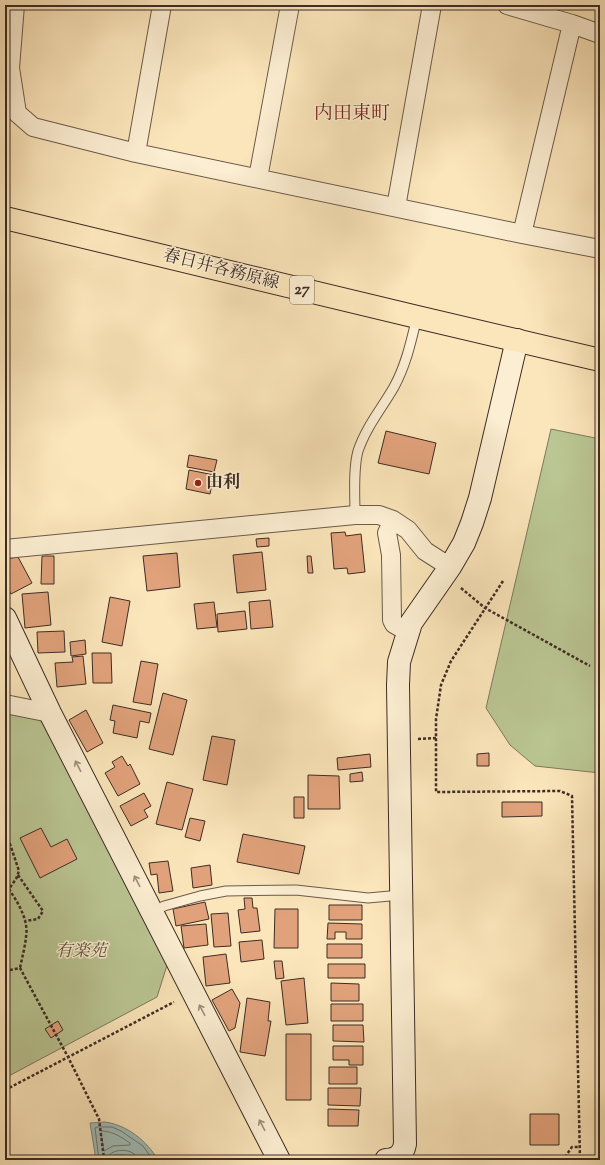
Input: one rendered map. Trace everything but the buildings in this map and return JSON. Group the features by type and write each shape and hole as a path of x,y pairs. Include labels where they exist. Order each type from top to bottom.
{"main road":[{"name":"春日井各務原線","path":"5,218 600,360"}],"street":[{"path":"15,5 7,68 18,113 33,127 136,153 600,249"},
{"path":"136,153 162,5"},
{"path":"258,178 290,5"},
{"path":"396,207 432,5"},
{"path":"507,5 572,24 600,34"},
{"path":"522,234 572,24"},
{"path":"395,1159 404,1151 405,1144 398,685 399,662 411,623 453,576 480,498 517,340"},
{"path":"5,549 355,515 379,515 393,520 408,530 425,551 453,576"},
{"path":"393,520 387,533 391,555 392,620 394,624 408,632"},
{"path":"5,618 50,713 279,1160"},
{"path":"5,704 50,713"}],"lane":[{"path":"355,515 355,479 358,453 364,435 394,387 402,371 408,357 417,317"},
{"path":"152,912 164,906 178,902 226,891 296,890 368,898 402,895"}],"path":[{"path":"453,576 485,608 590,666"},
{"path":"502,581 451,661 441,685 436,719 436,792 560,791 572,796 580,1160"},
{"path":"413,739 436,738"},
{"path":"5,829 19,871 9,889"},
{"path":"18,875 43,911 38,919 25,921"},
{"path":"5,881 21,907 25,921 27,936 20,968 68,1057 99,1119 104,1159"},
{"path":"5,971 20,968"},
{"path":"5,1090 192,992"},
{"path":"505,1160 565,1157 572,1147 580,1147"}],"green space":[{"path":"551,429 600,439 600,773 535,766 510,745 486,708"},
{"name":"有楽苑","path":"19,714 48,722 169,959 157,997 5,1078 5,715"}],"water":[{"path":"105,1122 129,1130 136,1135 148,1146 158,1160 135,1160 130,1156 115,1155 110,1159 96,1160 90,1123"}],"place":[{"name":"由利","path":"198,483"}],"district":[{"name":"内田東町","path":"352,114"}]}
